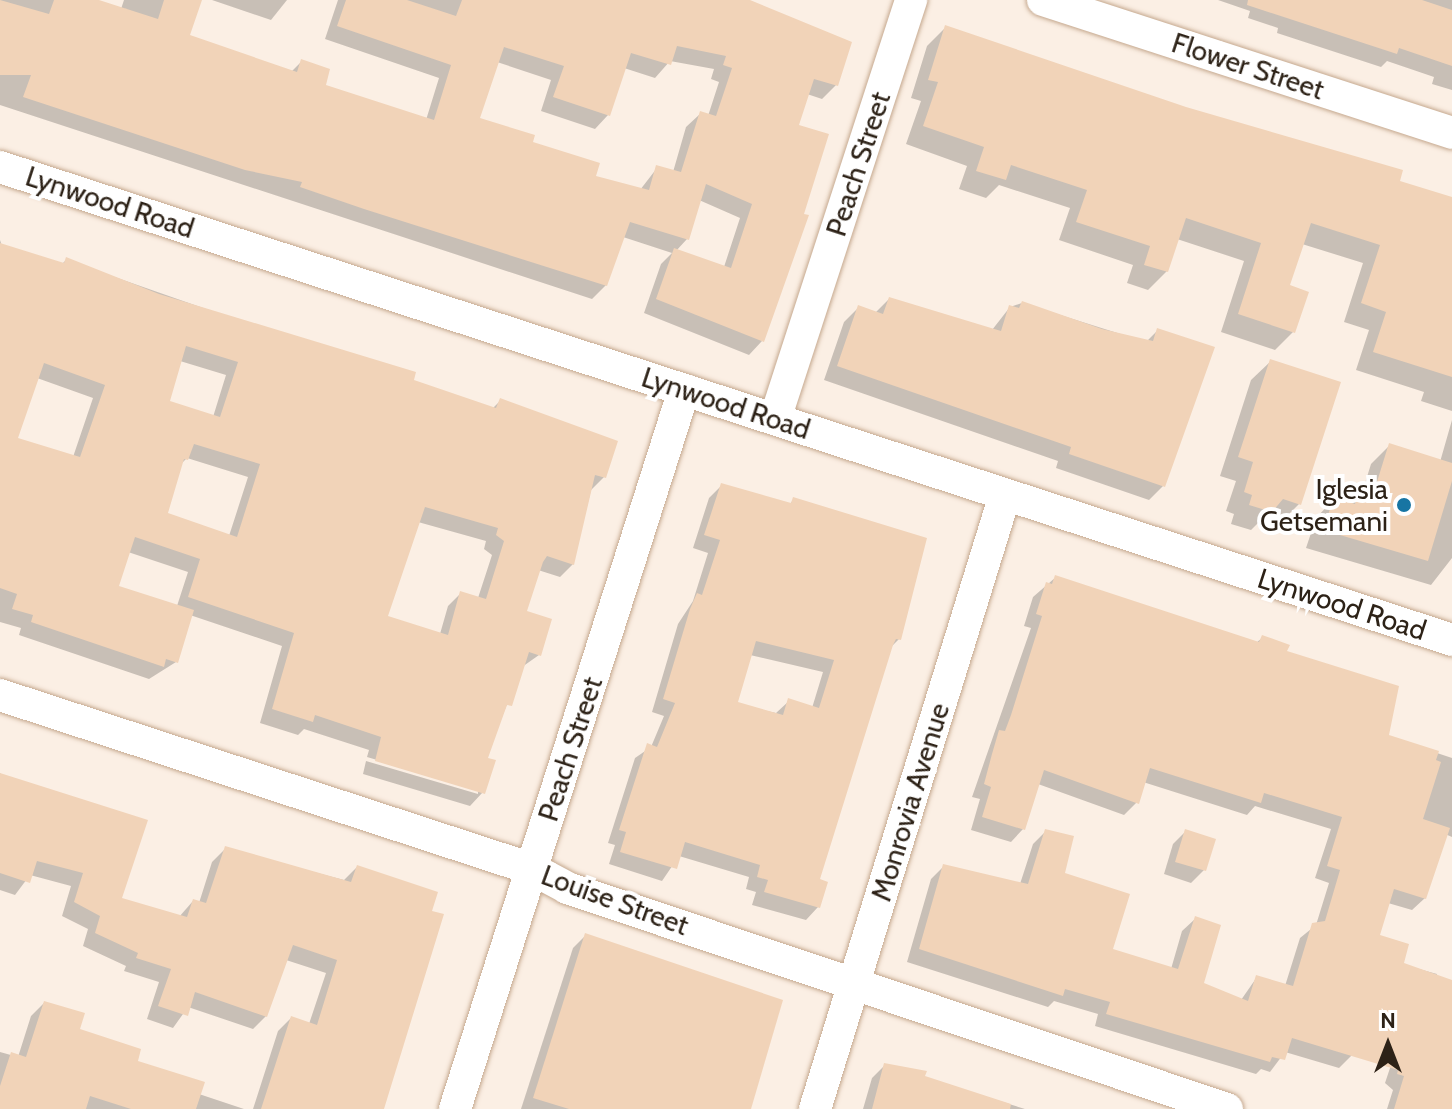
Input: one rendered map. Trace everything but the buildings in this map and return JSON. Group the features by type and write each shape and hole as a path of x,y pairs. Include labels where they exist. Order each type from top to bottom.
{"street":[{"name":"Peach Street","path":"775,419 911,0"},
{"name":"Flower Street","path":"1043,0 1452,133"},
{"name":"Lynwood Road","path":"0,167 1452,640"},
{"name":"Peach Street","path":"455,1109 684,390"},
{"name":"Monrovia Avenue","path":"815,1109 1005,495"},
{"name":"Louise Street","path":"0,695 532,869 567,888 1227,1109"}],"place":[{"name":"Iglesia Getsemani","path":"1404,505"}]}
